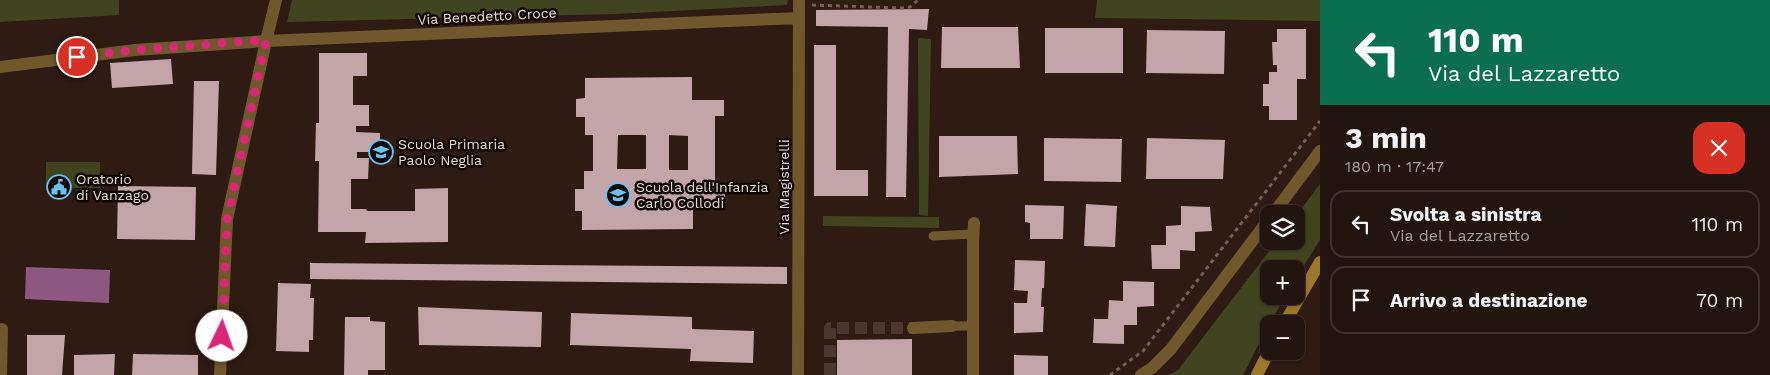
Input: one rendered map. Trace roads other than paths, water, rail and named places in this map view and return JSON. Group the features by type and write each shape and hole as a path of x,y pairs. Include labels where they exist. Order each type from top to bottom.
{"main road":[{"path":"1289,315 1320,262"},
{"path":"1257,375 1264,360"}],"street":[{"path":"220,375 227,220 276,0"},
{"name":"Via Benedetto Croce","path":"0,67 135,50 266,40 799,8"},
{"name":"Via Magistrelli","path":"798,375 799,8"},
{"path":"1280,205 1320,151"},
{"path":"1141,375 1152,368 1171,349 1260,231"},
{"path":"972,375 973,233"},
{"path":"913,328 952,326"},
{"path":"1,375 2,329"}],"lane":[{"path":"933,236 973,233"},
{"path":"952,326 973,326"}],"tunnel":[{"path":"830,375 830,328 913,328"}],"place":[{"name":"Scuola Primaria Paolo Neglia","path":"381,152"},
{"name":"Oratorio di Vanzago","path":"59,187"},
{"name":"Scuola dell'Infanzia Carlo Collodi","path":"618,195"}]}
